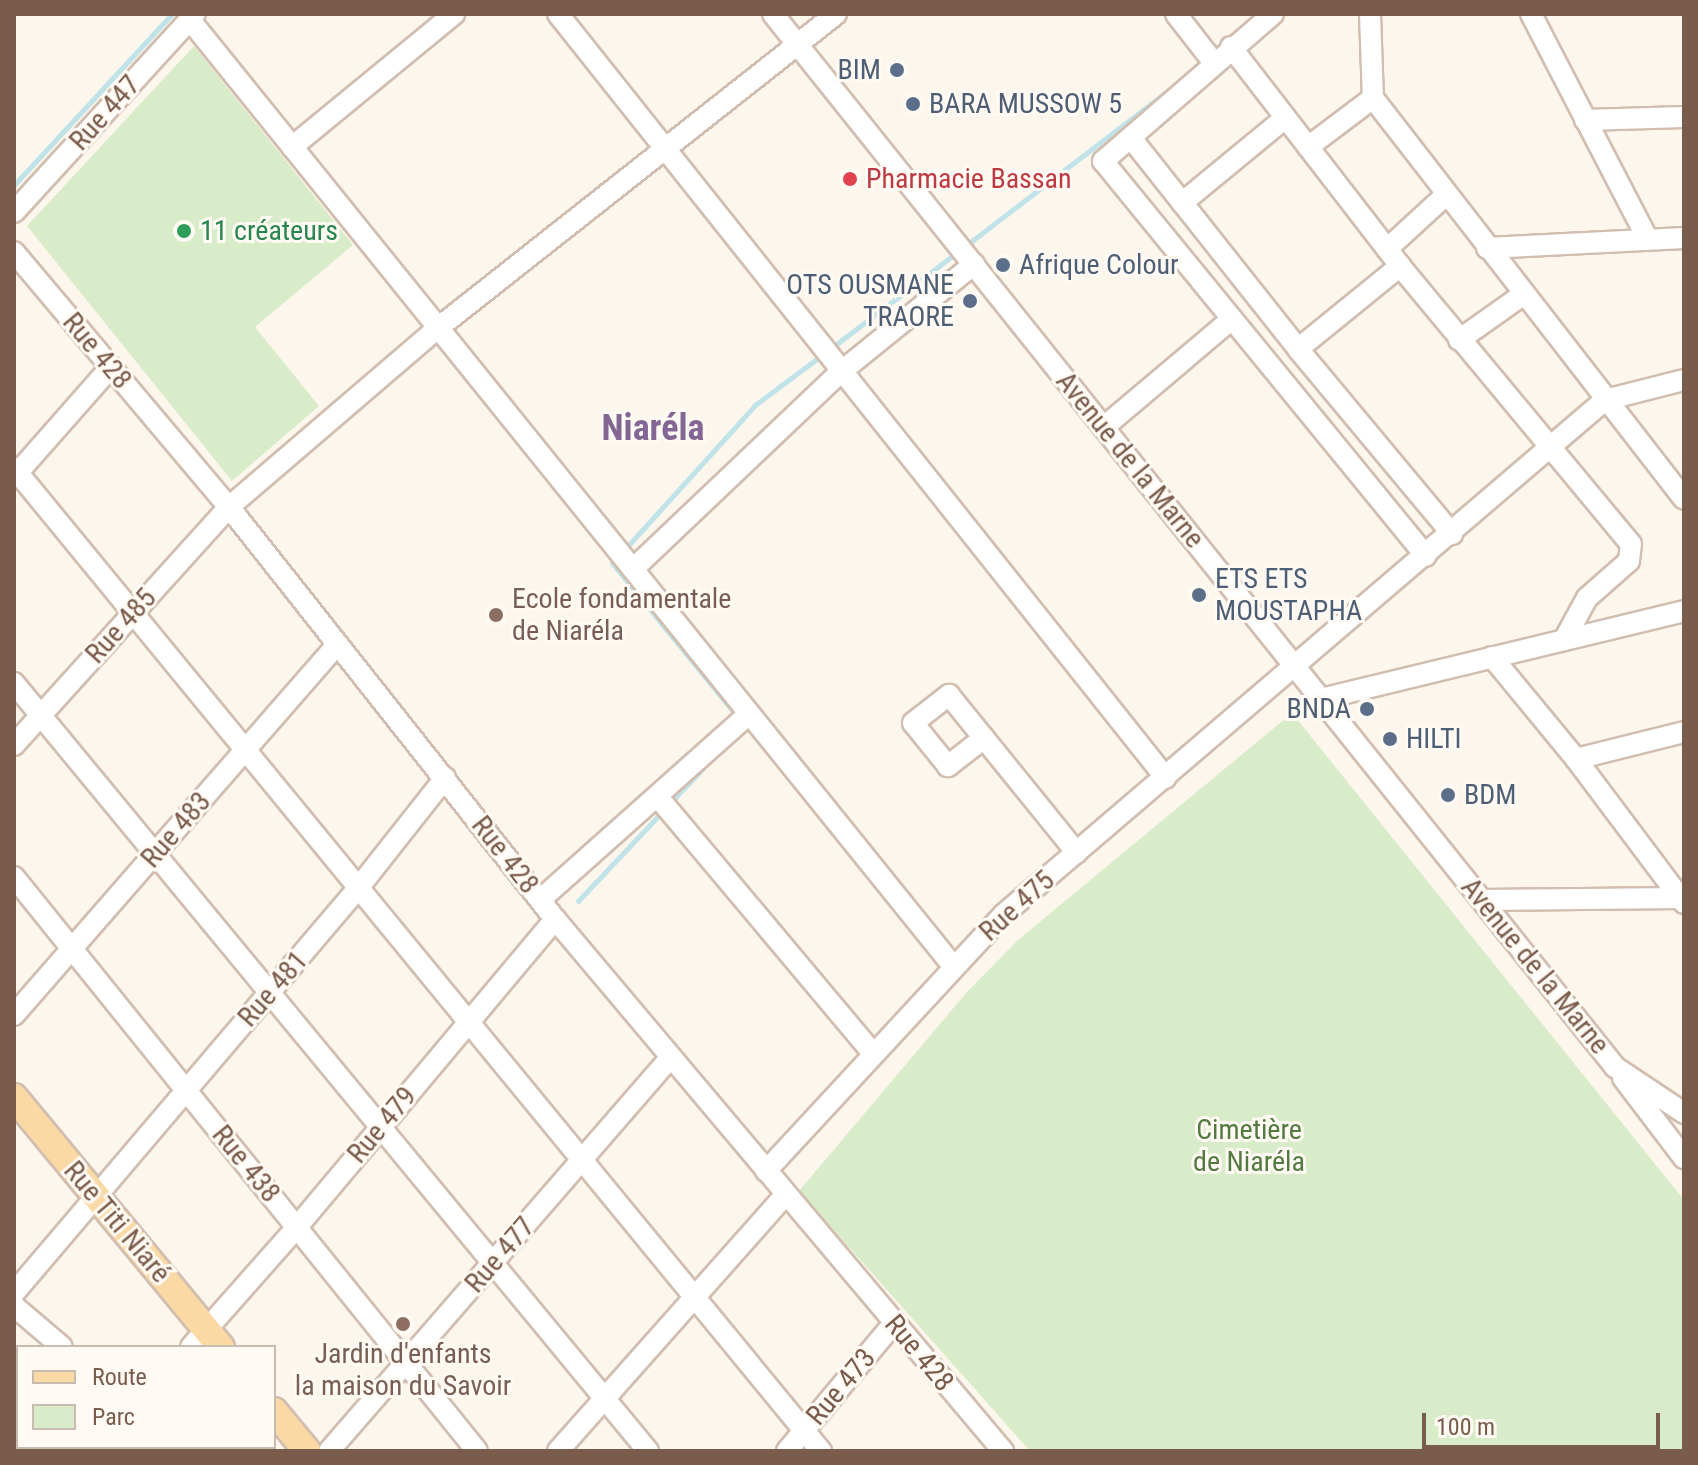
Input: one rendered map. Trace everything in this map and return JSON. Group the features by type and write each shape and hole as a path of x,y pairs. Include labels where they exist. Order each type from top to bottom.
{"main road":[{"name":"Rue Titi Niaré","path":"14,1097 97,1197 206,1341"},
{"path":"276,1413 307,1451"}],"street":[{"path":"292,147 454,14"},
{"path":"558,14 1166,778"},
{"name":"Avenue de la Marne","path":"773,14 1615,1067 1684,1113"},
{"name":"Rue 485","path":"14,745 229,507 438,328 836,14"},
{"path":"1176,14 1214,63"},
{"path":"1273,14 1231,47 1103,161 1426,556"},
{"path":"1370,14 1373,98 1684,499"},
{"path":"1531,14 1648,240"},
{"path":"193,17 292,147 953,966"},
{"name":"Rue 447","path":"14,212 193,17"},
{"path":"1231,47 1459,340 1631,544 1633,553 1629,561 1587,598 1564,640"},
{"path":"1308,147 1373,98"},
{"path":"1585,120 1684,117"},
{"path":"1182,203 1285,118"},
{"path":"1131,138 1298,349 1452,534"},
{"path":"1387,249 1446,195"},
{"path":"1487,248 1684,238"},
{"name":"Rue 428","path":"14,252 229,507 555,919 1003,1451"},
{"path":"633,569 842,371 974,264"},
{"path":"1298,349 1400,266"},
{"path":"1459,340 1524,294"},
{"path":"1104,427 1232,319"},
{"path":"111,367 15,472 134,612 821,1451"},
{"path":"1605,400 1684,380"},
{"name":"Rue 475","path":"766,1171 1004,914 1296,668 1605,400"},
{"path":"1321,699 1684,611"},
{"name":"Rue 483","path":"14,1015 337,645"},
{"path":"1492,657 1576,759 1682,900"},
{"path":"14,683 648,1451"},
{"path":"540,900 749,714"},
{"path":"1576,759 1684,732"},
{"path":"984,738 1077,853"},
{"name":"Rue 481","path":"14,1293 185,1088 359,887 445,778"},
{"path":"657,796 873,1053"},
{"name":"Rue 438","path":"14,877 477,1451"},
{"path":"1482,900 1682,900"},
{"name":"Rue 479","path":"206,1341 297,1227 555,919"},
{"name":"Rue 477","path":"329,1451 670,1058"},
{"path":"1615,1067 1655,1124 1684,1158"},
{"path":"558,1451 785,1195"},
{"path":"14,1306 60,1345"},
{"name":"Rue 473","path":"787,1451 894,1323"}],"green space":[{"path":"194,46 353,245 255,327 319,406 232,481 27,226"},
{"name":"Cimetière de Niaréla","path":"1292,713 1684,1200 1684,1451 1030,1451 799,1191 967,992 1018,940"}],"waterway":[{"path":"14,185 172,14"},
{"path":"964,247 1184,78"},
{"path":"830,349 956,253"},
{"path":"625,549 755,405 822,355"},
{"path":"618,557 612,563 737,716"},
{"path":"669,804 703,768"},
{"path":"578,901 662,812"}],"place":[{"name":"BIM","path":"897,70"},
{"name":"BARA MUSSOW 5","path":"913,104"},
{"name":"Pharmacie Bassan","path":"850,179"},
{"name":"11 créateurs","path":"184,231"},
{"name":"Afrique Colour","path":"1003,265"},
{"name":"OTS OUSMANE TRAORE","path":"970,301"},
{"name":"ETS ETS MOUSTAPHA","path":"1199,595"},
{"name":"Ecole fondamentale de Niaréla","path":"496,615"},
{"name":"BNDA","path":"1367,709"},
{"name":"HILTI","path":"1390,739"},
{"name":"BDM","path":"1448,795"},
{"name":"Jardin d'enfants la maison du Savoir","path":"403,1324"}],"district":[{"name":"Niaréla","path":"653,429"}]}
